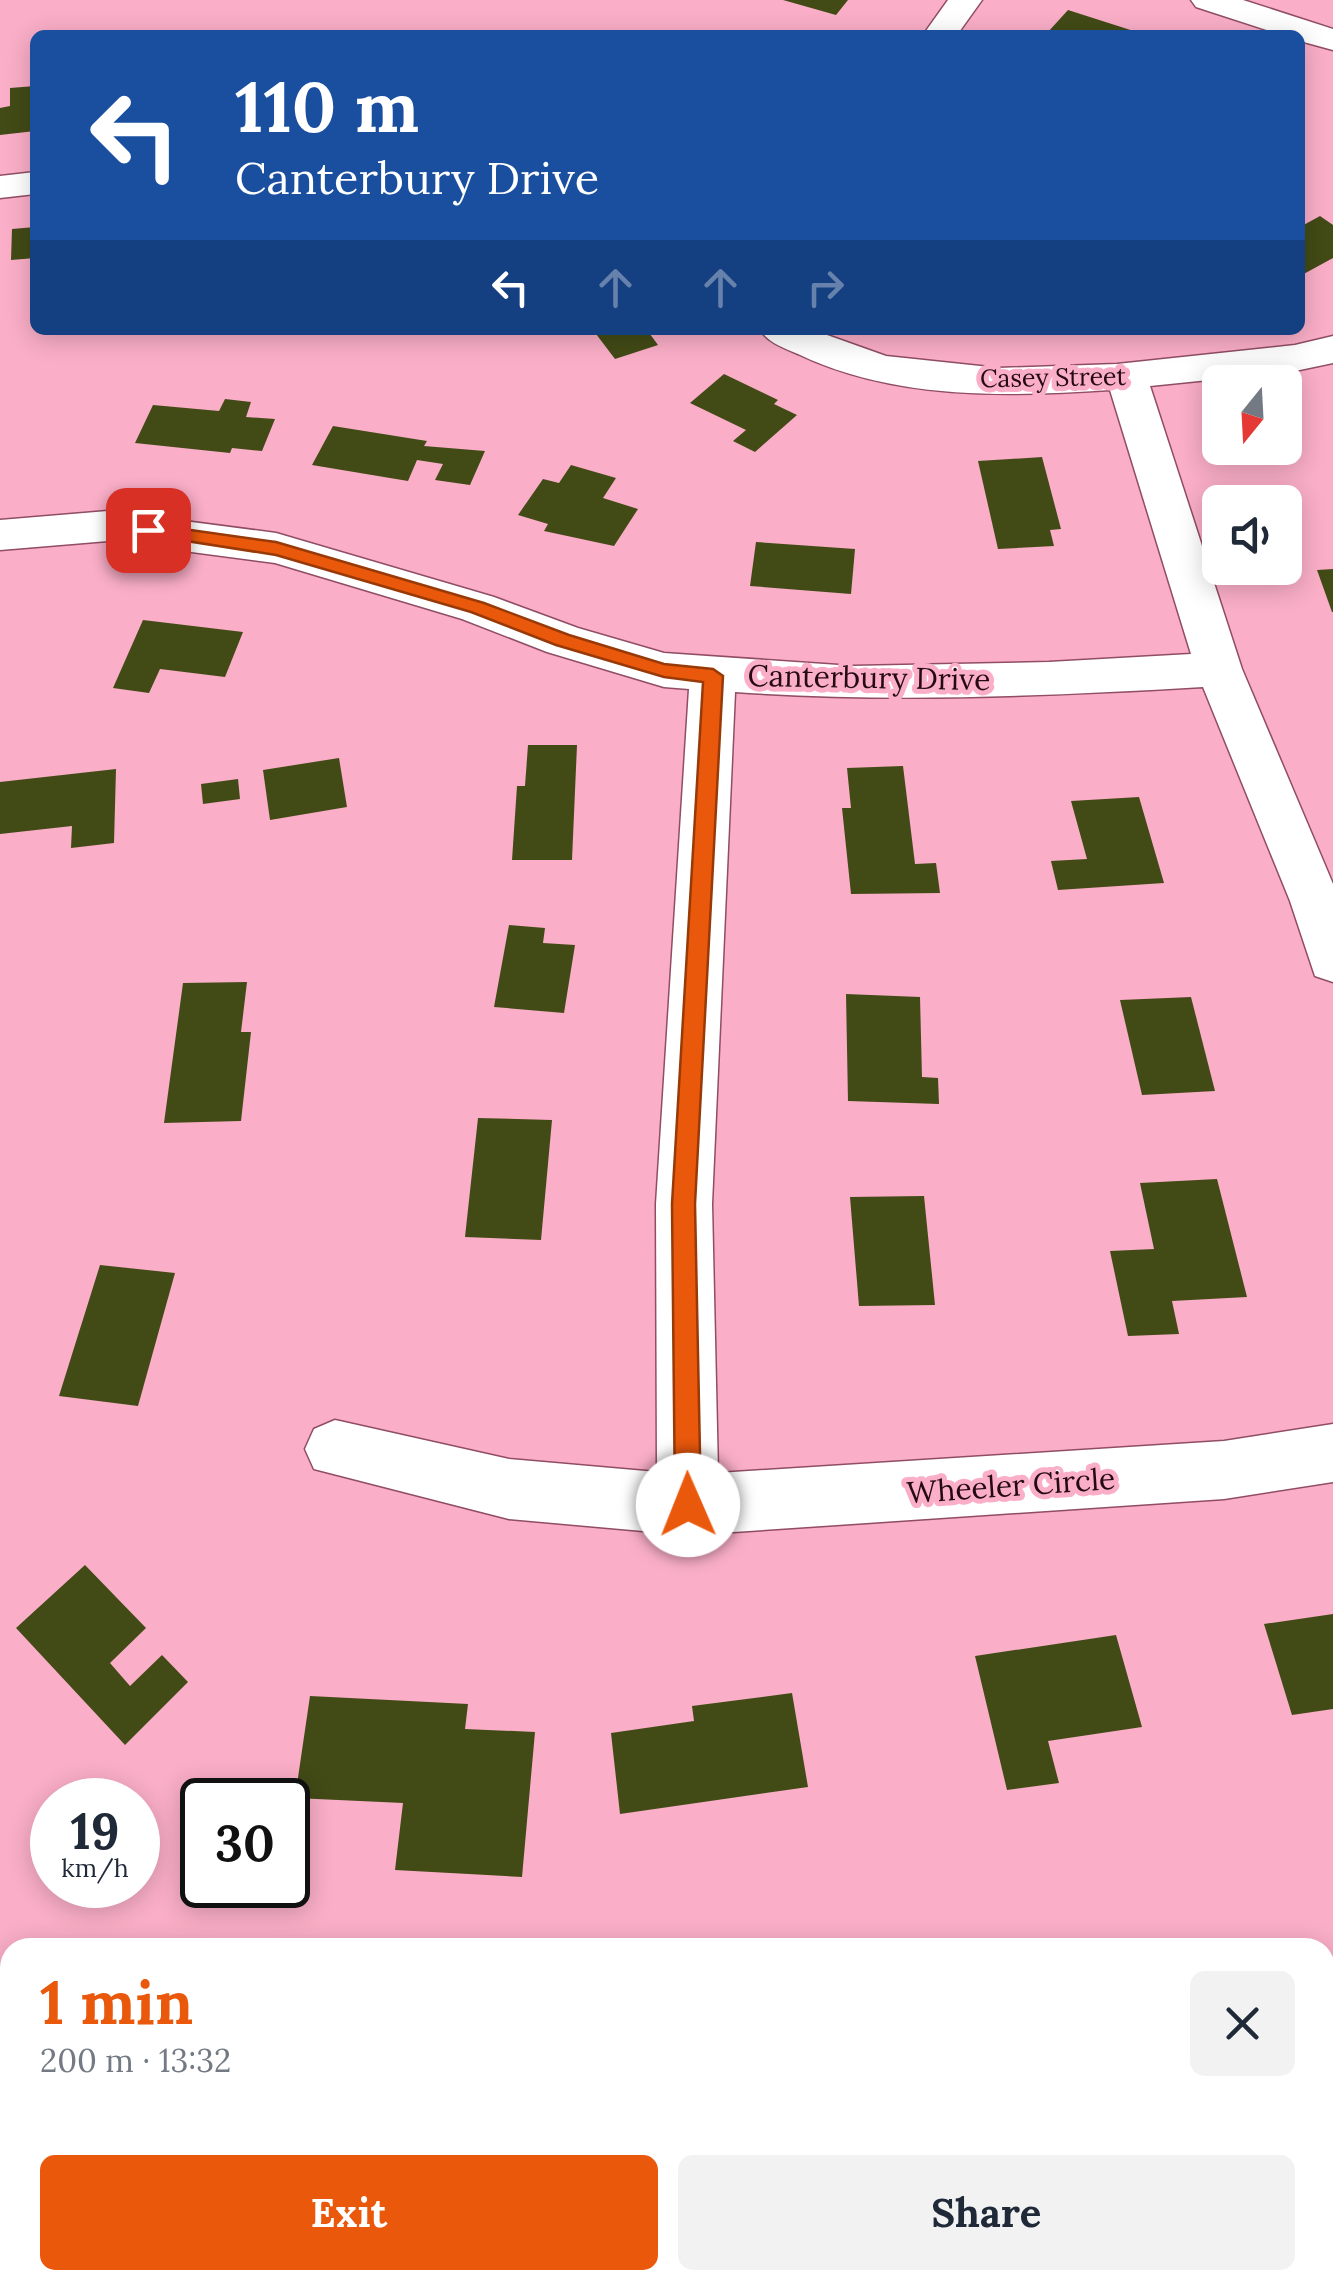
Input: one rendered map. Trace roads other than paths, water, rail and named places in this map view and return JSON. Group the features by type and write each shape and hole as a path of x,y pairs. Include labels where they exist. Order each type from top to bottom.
{"street":[{"path":"944,30 965,0"},
{"path":"1208,0 1302,30"},
{"path":"1305,31 1333,40"},
{"path":"0,186 30,183"},
{"name":"Casey Street","path":"789,335 872,369 971,380 1126,378 1333,348"},
{"path":"1126,378 1219,669 1315,900 1333,961"},
{"name":"Canterbury Drive","path":"0,535 108,526 276,548 478,608 562,640 664,670 713,676 872,683 1219,669"},
{"path":"688,1505 684,1204 713,676"},
{"name":"Wheeler Circle","path":"334,1449 509,1489 688,1505 1224,1470 1333,1453"}]}
